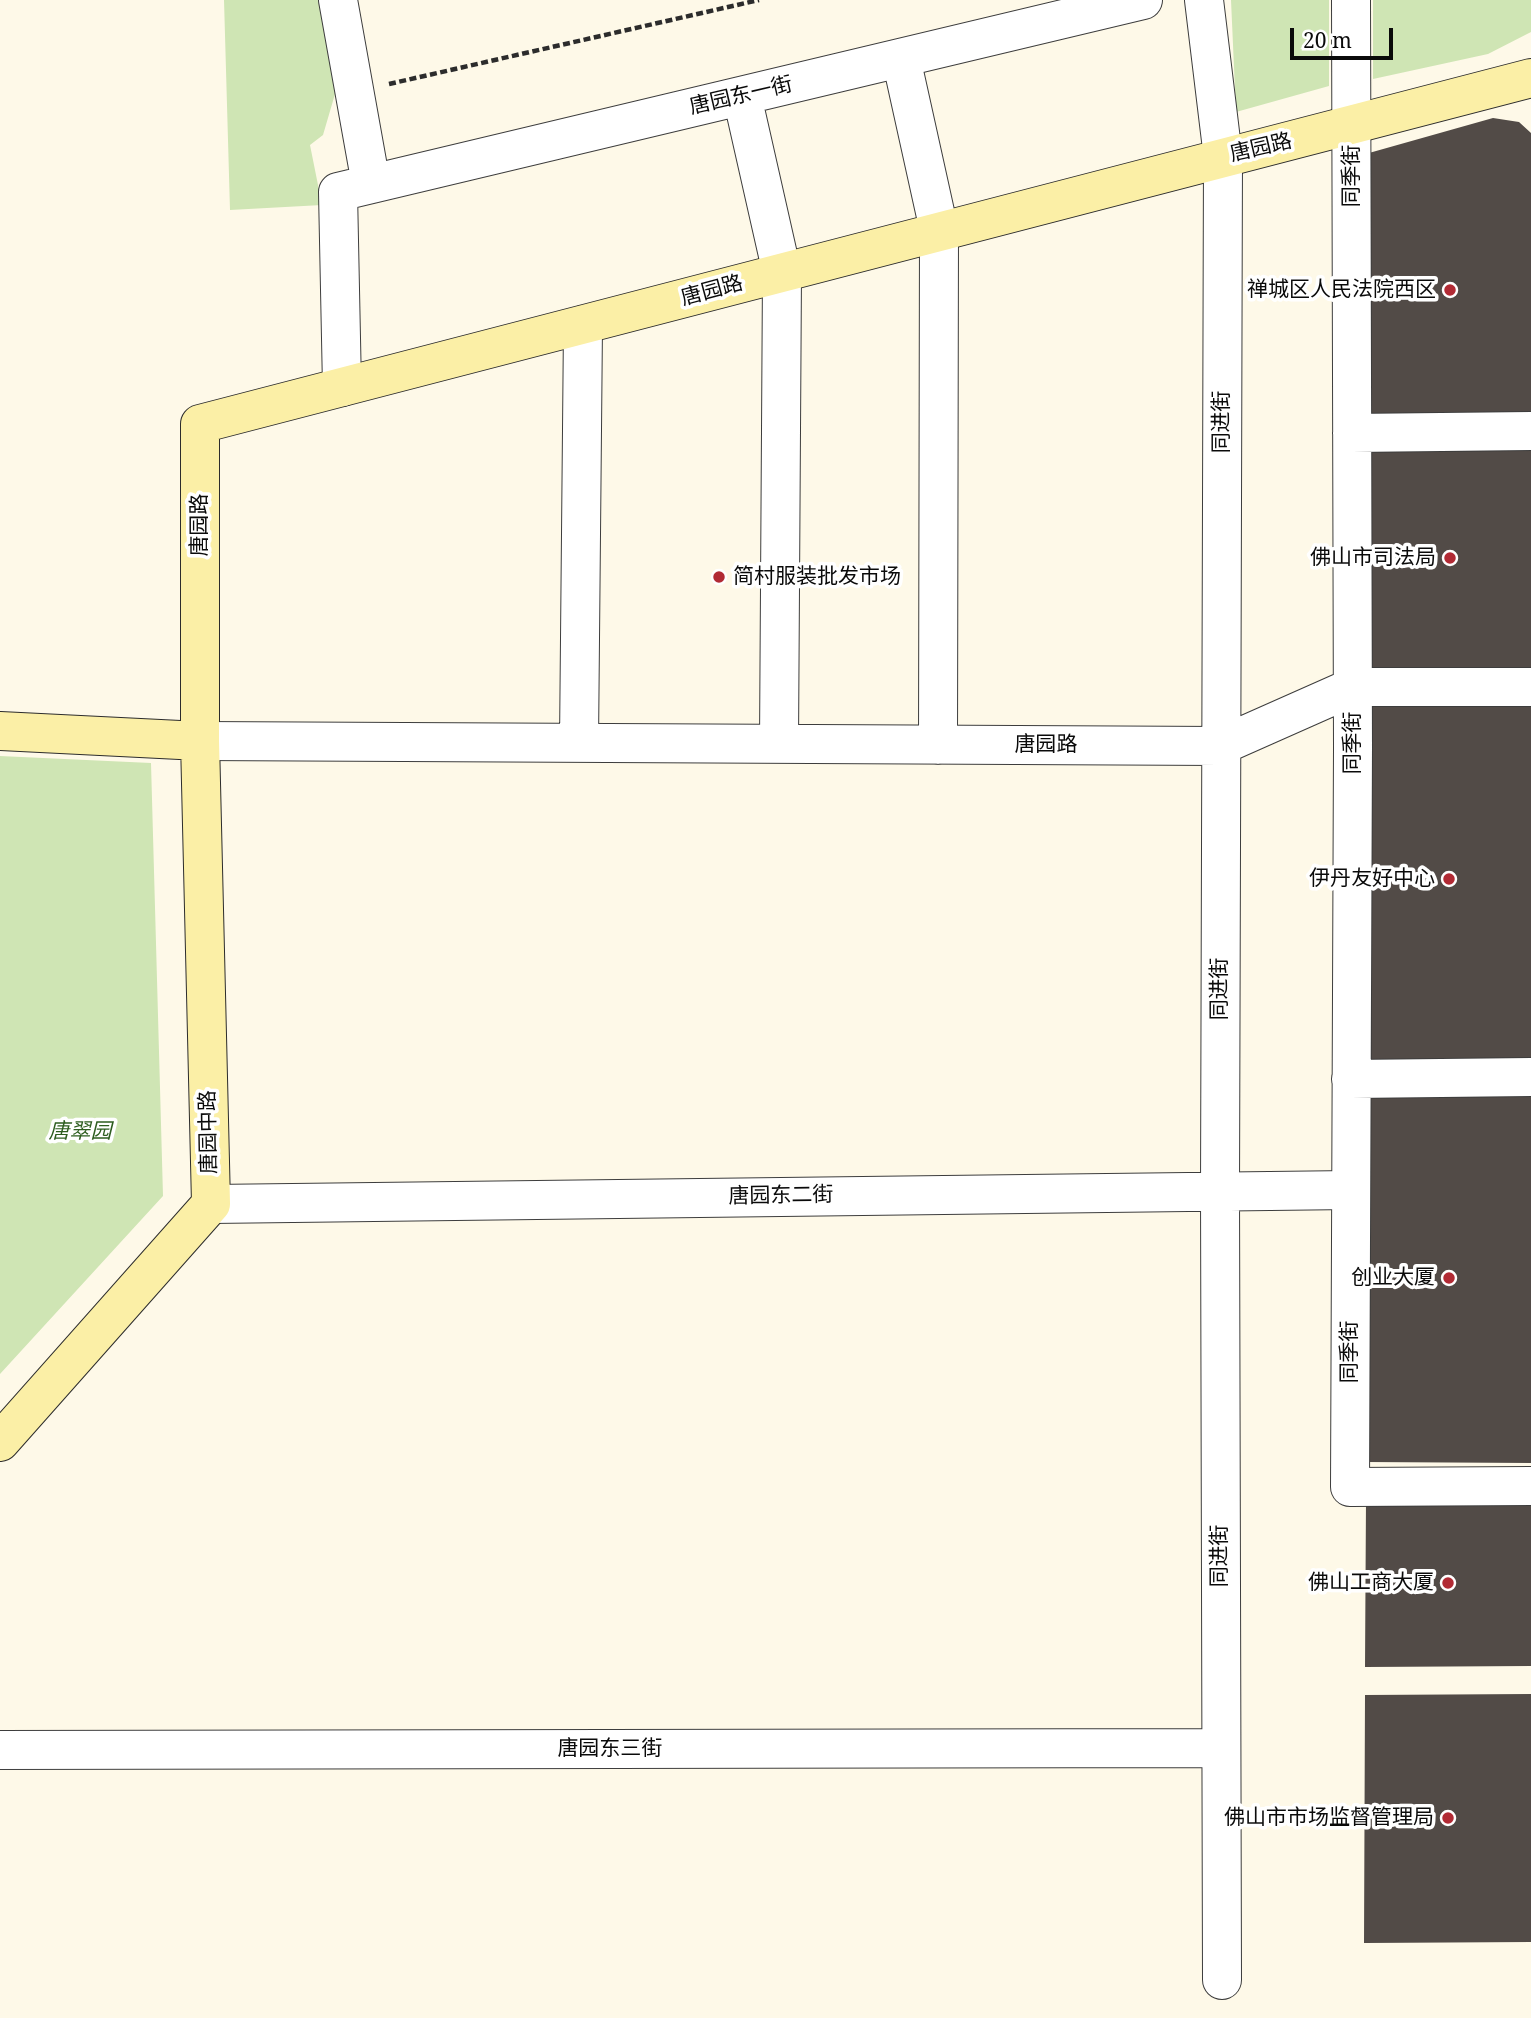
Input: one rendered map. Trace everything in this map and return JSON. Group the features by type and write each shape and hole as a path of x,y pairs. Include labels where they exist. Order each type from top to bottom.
{"street":[{"path":"338,0 354,92 355,188 342,387"},
{"name":"唐园东一街","path":"355,188 1140,0"},
{"name":"同进街","path":"1204,0 1223,157 1220,746 1222,1980"},
{"name":"同季街","path":"1351,0 1353,687 1350,1486 1531,1486"},
{"path":"901,58 939,230 938,745"},
{"name":"唐园路","path":"200,741 200,424 1531,78"},
{"path":"742,96 782,273 779,743"},
{"path":"579,743 583,326"},
{"path":"1352,433 1531,431"},
{"path":"1220,746 1353,687 1531,687"},
{"name":"唐园路","path":"0,732 200,741 1220,746"},
{"name":"唐园中路","path":"0,1443 211,1204 200,741"},
{"path":"1351,1079 1531,1077"},
{"name":"唐园东二街","path":"211,1204 1351,1190"},
{"name":"唐园东三街","path":"0,1750 1220,1748"}],"path":[{"path":"354,92 759,0"}],"green space":[{"path":"224,0 320,0 335,94 323,135 310,145 322,205 230,210"},
{"path":"1231,0 1329,0 1329,86 1236,112"},
{"path":"1373,0 1531,0 1531,32 1488,54 1373,79"},
{"name":"唐翠园","path":"0,756 151,763 163,1196 0,1374"}],"building":[{"name":"禅城区人民法院西区","path":"1493,118 1519,122 1531,133 1531,428 1370,430 1369,153"},
{"name":"佛山市司法局","path":"1369,443 1531,444 1531,673 1369,674"},
{"name":"伊丹友好中心","path":"1531,698 1531,1058 1367,1060 1367,699"},
{"name":"创业大厦","path":"1531,1092 1531,1463 1366,1462 1367,1093"},
{"name":"佛山工商大厦","path":"1531,1498 1531,1666 1365,1667 1366,1500"},
{"name":"佛山市市场监督管理局","path":"1531,1694 1531,1942 1364,1943 1365,1695"}],"place":[{"name":"禅城区人民法院西区","path":"1450,290"},
{"name":"佛山市司法局","path":"1450,558"},
{"name":"简村服装批发市场","path":"719,577"},
{"name":"伊丹友好中心","path":"1449,879"},
{"name":"创业大厦","path":"1449,1278"},
{"name":"佛山工商大厦","path":"1448,1583"},
{"name":"佛山市市场监督管理局","path":"1448,1818"}]}
